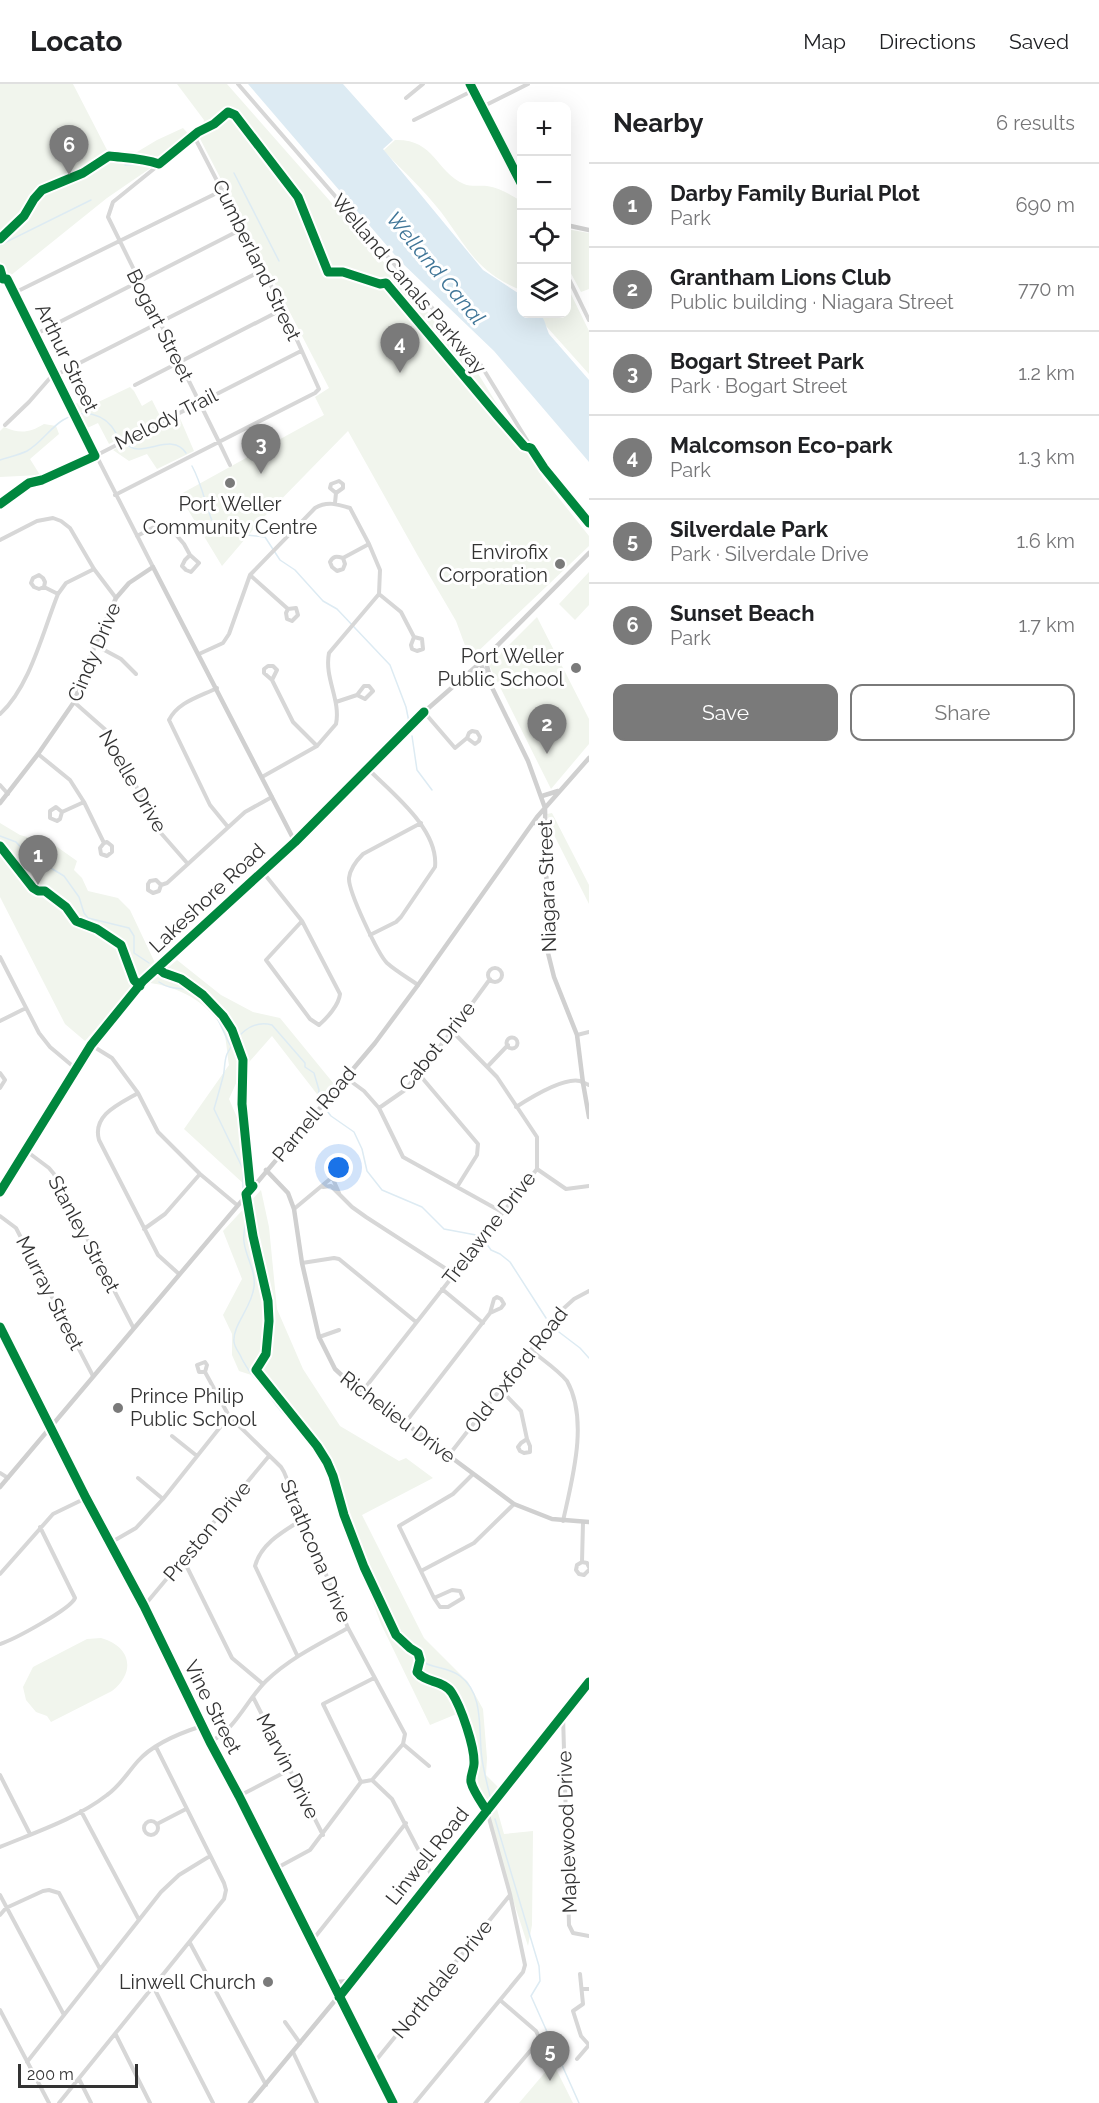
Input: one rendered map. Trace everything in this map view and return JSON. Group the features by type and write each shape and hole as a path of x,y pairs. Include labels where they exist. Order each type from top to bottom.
{"street":[{"name":"Welland Canals Parkway","path":"238,84 478,362 544,468 589,523"},
{"path":"406,99 423,84"},
{"path":"470,84 517,175"},
{"path":"482,107 528,84"},
{"path":"414,120 474,90"},
{"name":"Cumberland Street","path":"108,216 112,202 192,138 196,140 283,309 319,385 315,393 219,442"},
{"path":"14,293 223,190"},
{"name":"Bogart Street","path":"108,216 230,465"},
{"path":"571,226 589,230"},
{"path":"36,334 242,229"},
{"path":"5,425 50,378 263,270"},
{"name":"Arthur Street","path":"5,276 95,456 296,842"},
{"path":"571,282 589,320"},
{"path":"135,385 283,309"},
{"name":"Melody Trail","path":"29,483 42,480 95,456 301,351"},
{"path":"116,495 219,442"},
{"path":"334,503 336,493"},
{"path":"199,654 223,643 229,634 250,575 315,508 334,503 350,508 380,570 379,594 329,653 327,666 336,702 336,724 317,746 262,777"},
{"path":"0,540 37,521 53,518 70,528 94,569 116,598"},
{"path":"137,536 166,523 184,543 190,555 199,563 191,572 182,566 190,555"},
{"path":"343,558 369,544"},
{"name":"Lakeshore Road","path":"0,1192 75,1068 143,981 296,842 367,768 424,712 494,650 589,553"},
{"name":"Cindy Drive","path":"0,803 74,702 95,645 116,598 129,583 153,567"},
{"path":"0,714 10,705 22,687 58,594 66,583 94,569"},
{"path":"250,575 288,609"},
{"path":"44,587 58,594"},
{"path":"379,594 401,612 414,637"},
{"path":"95,645 122,659 136,674"},
{"path":"492,686 487,659 494,650"},
{"name":"Niagara Street","path":"480,663 528,761 545,808 548,952 554,977 577,1035 589,1117"},
{"path":"272,680 293,722 317,746"},
{"path":"217,688 180,705 169,720 210,805 228,827"},
{"path":"336,702 357,695"},
{"name":"Noelle Drive","path":"74,702 108,732 160,832 188,864"},
{"path":"424,712 455,748 467,738"},
{"path":"38,754 70,780 84,802 104,843"},
{"name":"Parnell Road","path":"0,1487 375,1042 533,823 589,758"},
{"path":"367,768 421,824 434,849 435,867 401,917 396,922 370,934"},
{"path":"0,786 8,794"},
{"path":"542,796 561,790"},
{"path":"161,885 167,883 245,812 272,797"},
{"path":"62,812 84,802"},
{"path":"533,823 538,823 547,834"},
{"path":"418,985 386,962 370,934 351,891 349,878 352,869 363,854 421,824"},
{"path":"262,871 303,921 340,994 340,1000 319,1024 310,1020 266,960 303,921"},
{"path":"0,957 39,1033 50,1047 75,1068"},
{"name":"Cabot Drive","path":"379,1108 405,1090 490,979"},
{"path":"0,1021 26,1008"},
{"name":"Trelawne Drive","path":"361,1393 537,1169 537,1137 501,1081 452,1031"},
{"path":"577,1035 589,1032"},
{"path":"91,1045 112,1058 138,1093 159,1132 200,1174 237,1205"},
{"path":"488,1066 508,1045"},
{"path":"0,1073 5,1080 0,1088"},
{"path":"418,1073 478,1144 477,1155 457,1187"},
{"path":"345,1077 364,1091 379,1108 403,1157 502,1212"},
{"path":"516,1107 543,1091 562,1084 578,1080 589,1085"},
{"path":"138,1093 108,1111 97,1127 97,1133 158,1255 179,1274"},
{"name":"Stanley Street","path":"25,1150 54,1174 133,1327"},
{"path":"537,1169 566,1189 589,1186"},
{"name":"Richelieu Drive","path":"266,1170 288,1193 294,1209 302,1263 319,1337 335,1369 361,1393 514,1504 552,1520 589,1522"},
{"path":"144,1229 165,1214 200,1174"},
{"path":"294,1209 333,1179 339,1194"},
{"path":"322,1187 331,1186 352,1207 454,1274"},
{"name":"Murray Street","path":"0,1216 16,1228 93,1376"},
{"path":"302,1263 339,1259 416,1322"},
{"path":"442,1289 483,1323"},
{"name":"Old Oxford Road","path":"449,1455 563,1309 574,1299 589,1292"},
{"path":"405,1423 490,1313"},
{"name":"Vine Street","path":"0,1327 109,1543 144,1606 210,1742 393,2103"},
{"path":"319,1337 339,1330"},
{"path":"532,1351 565,1378 575,1402 580,1435 578,1454 562,1521"},
{"name":"Strathcona Drive","path":"205,1372 229,1416 284,1472 348,1628 405,1734 403,1744"},
{"path":"501,1390 521,1411 527,1439"},
{"path":"109,1543 136,1528 229,1416"},
{"path":"172,1436 197,1456"},
{"name":"Preston Drive","path":"144,1606 269,1456"},
{"path":"0,1473 8,1478"},
{"path":"434,1598 455,1590 460,1591 463,1598 443,1609 440,1607 434,1598 399,1526 453,1494 473,1474"},
{"path":"138,1478 163,1498"},
{"path":"0,1574 53,1514 86,1498"},
{"path":"421,1570 474,1543 514,1504"},
{"path":"297,1655 255,1566 274,1537 303,1519"},
{"path":"582,1562 583,1522"},
{"path":"0,1644 33,1629 74,1603 75,1598 40,1527"},
{"name":"Marvin Drive","path":"183,1559 232,1658 263,1684"},
{"path":"582,1562 587,1563 589,1568 584,1575 579,1574 576,1570 577,1565 582,1562"},
{"path":"210,1742 228,1730 263,1684 297,1655 348,1628"},
{"path":"361,1782 323,1704 374,1678"},
{"name":"Linwell Road","path":"250,2103 339,1996 589,1682"},
{"name":"Marvin Drive","path":"253,1697 323,1835"},
{"name":"Maplewood Drive","path":"563,1714 569,1925 573,1933 589,1936"},
{"path":"0,1846 81,1811 108,1795 139,1759 156,1747 202,1726"},
{"path":"275,1869 310,1850 361,1782 372,1780 403,1744 429,1766"},
{"path":"59,2103 224,1899 226,1890 224,1883 156,1747"},
{"path":"239,1796 290,1770"},
{"path":"0,1775 30,1834"},
{"path":"372,1780 392,1799 433,1878"},
{"path":"157,1824 186,1809"},
{"path":"81,1811 139,1920"},
{"path":"414,2103 523,1972 525,1965 510,1894 487,1811"},
{"path":"311,1942 406,1823"},
{"path":"27,2062 168,1885 210,1856"},
{"path":"0,1915 6,1908 43,1891 60,1893 100,1969"},
{"name":"Northdale Drive","path":"373,2064 510,1894"},
{"path":"0,1896 64,2015"},
{"path":"190,1942 266,2085"},
{"path":"577,2059 589,2045 581,2036 573,2011 583,2004 580,1974"},
{"path":"330,1979 338,1982 351,1981"},
{"path":"154,1988 213,2103"},
{"path":"582,1989 589,1989"},
{"path":"486,2103 536,2044 539,2037 500,2000"},
{"path":"0,2010 49,2103"},
{"path":"285,2022 300,2043"},
{"path":"116,2035 150,2103"},
{"path":"293,2052 317,2103"},
{"path":"79,2079 91,2103"}],"shaded area":[{"path":"0,84 73,84 107,150 137,152 183,128 193,139 107,198 10,276 0,261"},
{"path":"177,84 227,84 469,359 543,478 589,536 589,546 470,659 456,621 348,431 263,518 222,566 179,495 324,415 315,397 329,388 195,129 203,124 204,120"},
{"path":"395,140 419,145 427,150 447,172 464,184 496,188 517,199 517,288 493,275 474,258 421,188 384,150"},
{"path":"571,230 589,233 589,289 581,292 571,273"},
{"path":"571,294 589,331 589,374 546,326 542,318 571,318"},
{"path":"130,387 142,406 152,400 161,418 109,444 98,423 83,430 67,402 92,405"},
{"path":"179,416 194,451 157,469 147,454 129,461 113,450"},
{"path":"44,424 56,426 59,434 30,459 40,475 0,477 0,431 4,427 24,432"},
{"path":"589,572 589,605 575,620 559,604"},
{"path":"537,617 589,719 589,744 551,789 489,665"},
{"path":"552,813 589,885 589,904 554,835 547,814"},
{"path":"0,823 20,835 53,844 77,861 74,870 82,878 88,891 118,898 130,910 156,965 140,979 85,1041 65,1024 0,897"},
{"path":"177,960 221,995 253,1012 280,1018 334,1084 320,1098 272,1036 242,1070 229,1099 250,1147 255,1174 245,1185 184,1129 229,1065 224,1033 212,1014 194,999 173,988 150,983"},
{"path":"261,1190 269,1227 277,1309 303,1369 340,1426 399,1461 406,1458 433,1478 362,1515 424,1638 468,1682 483,1709 486,1775 500,1789 484,1804 459,1713 430,1725 381,1624 339,1512 325,1464 261,1378 239,1371 232,1355 232,1334 223,1315 242,1279 223,1231"},
{"path":"101,1638 118,1647 127,1660 125,1675 120,1683 112,1691 51,1722 47,1716 36,1712 26,1700 23,1687 33,1667 87,1639"},
{"path":"497,1809 504,1834 533,1831 532,1925 528,1946 489,1826 489,1816"},
{"path":"553,2063 573,2103 519,2103"}],"water":[{"name":"Welland Canal","path":"248,84 343,84 393,140 383,149 483,270 517,292 517,318 542,318 549,334 589,380 589,462 494,351 400,261"}],"waterway":[{"path":"125,165 142,164"},
{"path":"234,173 279,261"},
{"path":"0,245 91,200"},
{"path":"0,460 27,451 58,423 78,414 93,414 100,417 116,433"},
{"path":"125,443 132,448 139,449 172,444 180,447 186,453"},
{"path":"192,466 217,532 265,537 280,560 295,570 323,601 337,609 390,665 406,707 409,722"},
{"path":"412,736 417,770 432,790"},
{"path":"0,836 16,842 26,853 64,876 79,897 88,918 129,928 134,936 134,953 149,963"},
{"path":"159,982 168,987 201,994 211,1006 230,1045"},
{"path":"243,1192 243,1169 214,1109 226,1057 235,1041 245,1030 257,1024 272,1025 305,1063 305,1067 314,1073 319,1090 318,1097"},
{"path":"327,1111 354,1132 362,1149 367,1171 382,1190 422,1207 444,1229 476,1235"},
{"path":"246,1206 244,1242 254,1275 254,1287 250,1302 236,1329 234,1342 246,1367 255,1378"},
{"path":"486,1243 491,1250 510,1262 546,1318"},
{"path":"555,1329 589,1358"},
{"path":"257,1380 279,1409 320,1455 330,1475 337,1507"},
{"path":"338,1509 376,1591"},
{"path":"380,1600 382,1604"},
{"path":"384,1609 388,1618"},
{"path":"390,1622 395,1634"},
{"path":"398,1637 406,1649 418,1659"},
{"path":"421,1661 460,1676 473,1693 479,1714 482,1759 490,1796"},
{"path":"495,1819 539,1966 540,1981 531,1996 579,2103"}],"cycle path":[{"path":"470,84 517,175"},
{"path":"0,239 24,216 42,190 83,173 109,156 141,159 159,164 198,132 214,124 228,112 235,115 298,197 328,272 343,272 380,284 386,283 524,446 531,448 544,468 589,523"},
{"path":"0,269 3,279 7,279 95,456 42,480 29,483 0,504"},
{"path":"0,1192 91,1045 143,981 295,842 424,712"},
{"path":"0,846 33,888 45,891 66,907 76,921 97,929 121,945 134,980 140,986"},
{"path":"158,968 164,973 181,979 203,995 223,1016 232,1030 243,1060 242,1104 250,1184"},
{"path":"253,1186 246,1194 268,1301 269,1321 266,1354 256,1370 317,1446 327,1462 364,1567 396,1635 418,1653 420,1660 417,1672 420,1676 449,1689 456,1699 467,1727 474,1757 471,1782 487,1811"},
{"path":"0,1327 86,1498 144,1606 210,1742 393,2103"},
{"path":"339,1997 589,1682"}],"place":[{"name":"Sunset Beach","path":"69,175"},
{"name":"Malcomson Eco-park","path":"400,373"},
{"name":"Bogart Street Park","path":"261,474"},
{"name":"Port Weller Community Centre","path":"230,483"},
{"name":"Envirofix Corporation","path":"560,564"},
{"name":"Port Weller Public School","path":"576,668"},
{"name":"Grantham Lions Club","path":"547,754"},
{"name":"Darby Family Burial Plot","path":"38,885"},
{"name":"Prince Philip Public School","path":"118,1408"},
{"name":"Linwell Church","path":"268,1982"},
{"name":"Silverdale Park","path":"550,2081"}]}
